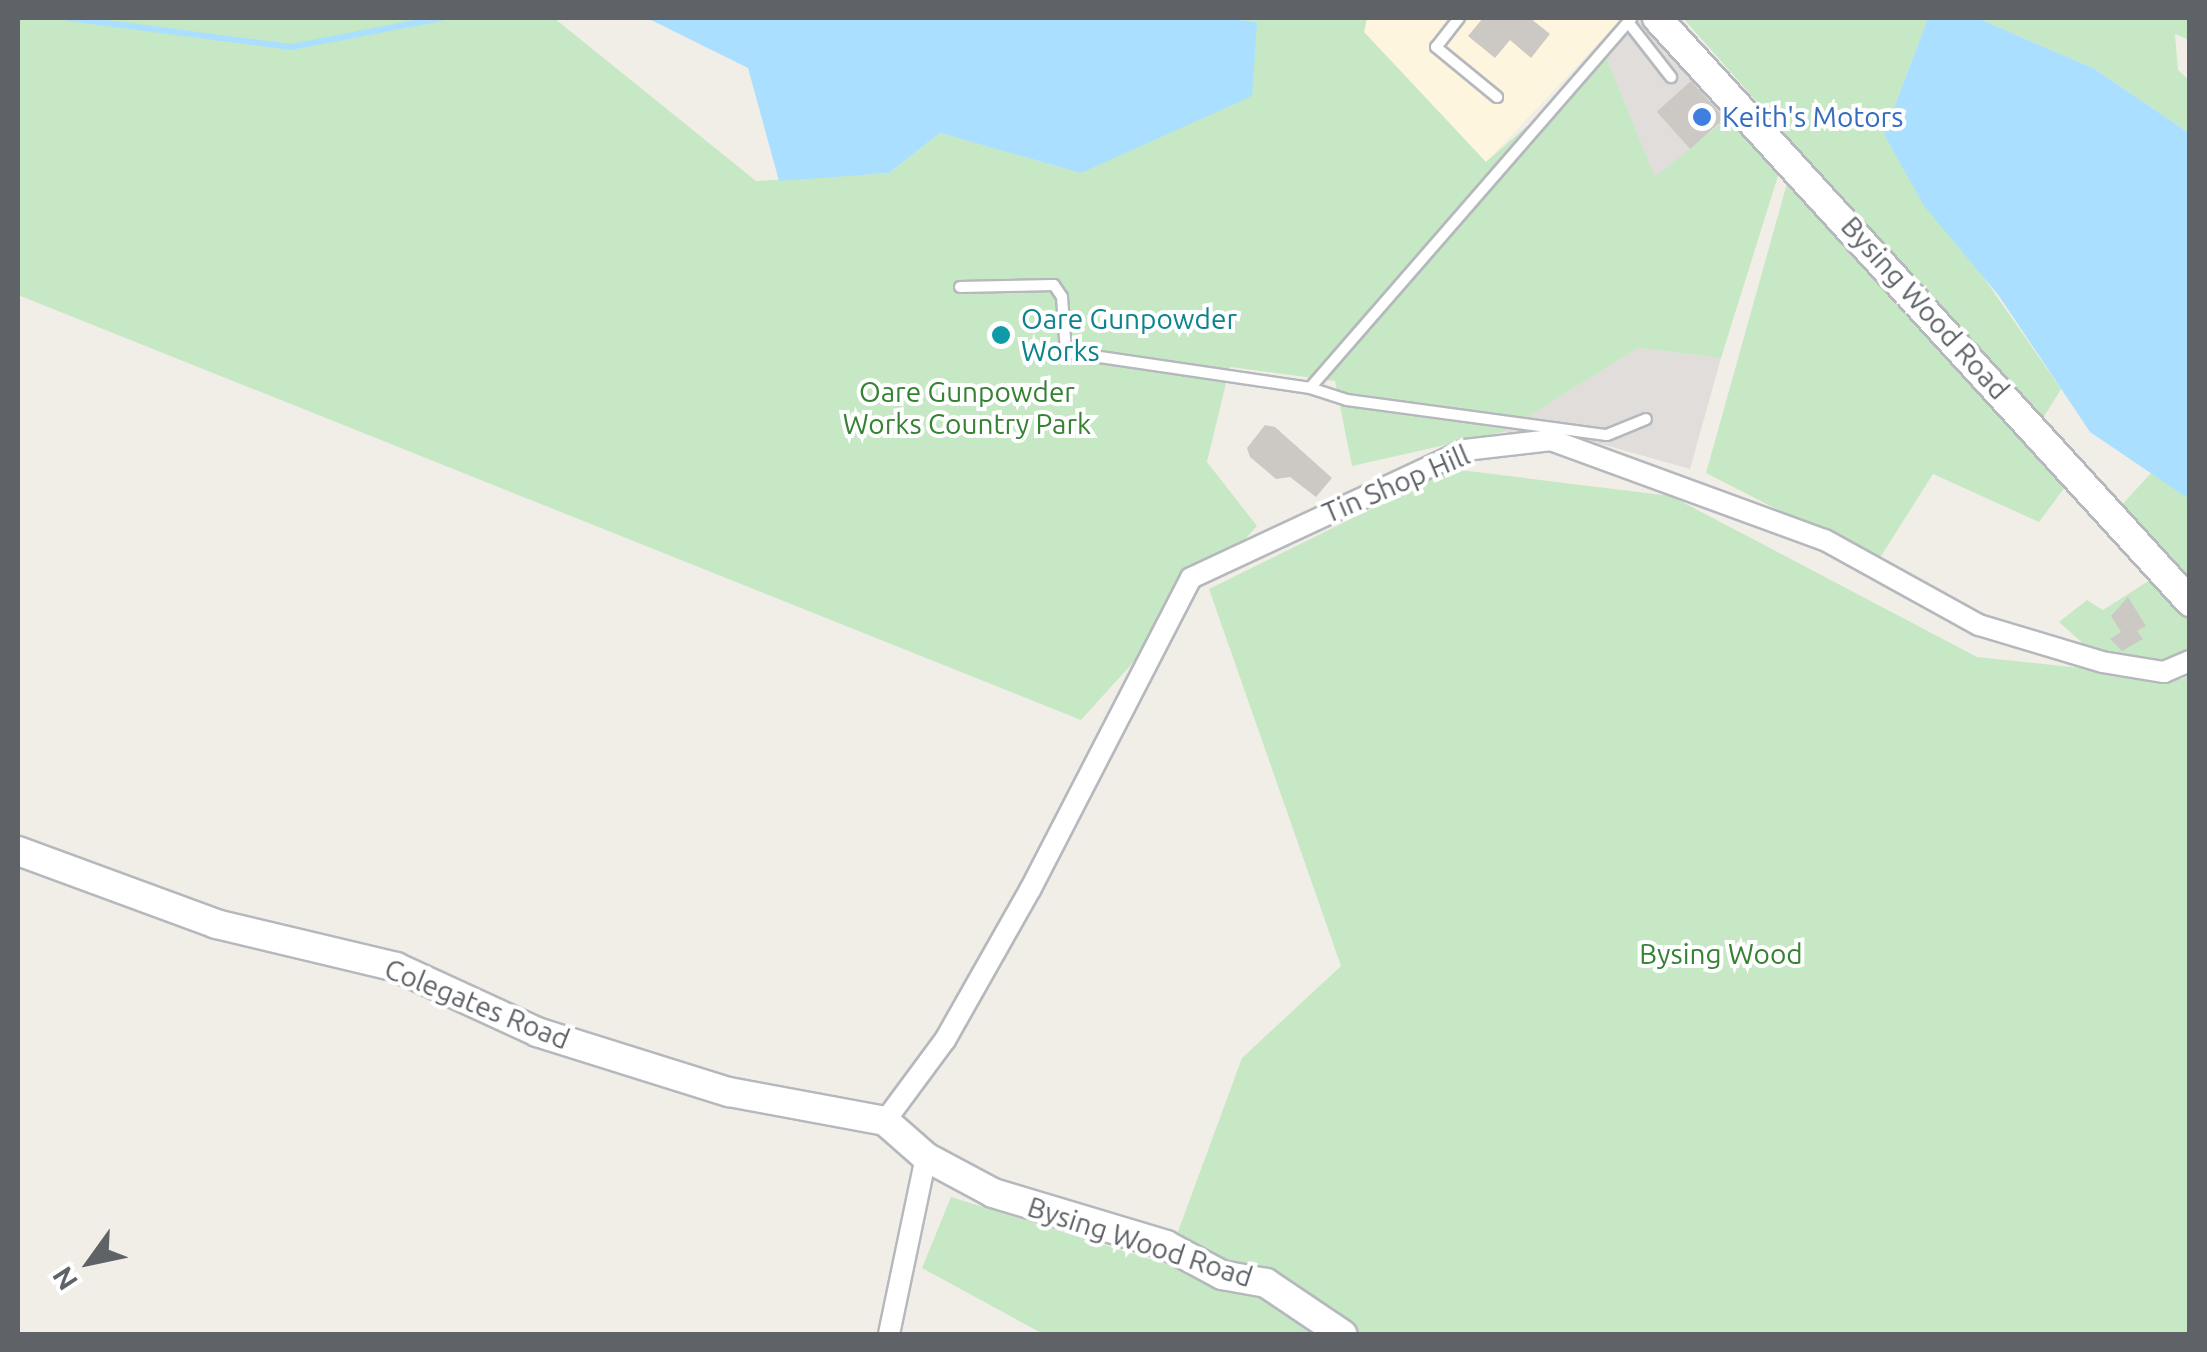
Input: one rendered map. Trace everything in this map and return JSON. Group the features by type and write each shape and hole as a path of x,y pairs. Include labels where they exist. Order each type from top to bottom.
{"street":[{"name":"Bysing Wood Road","path":"1658,18 2190,602"},
{"name":"Tin Shop Hill","path":"885,1121 945,1040 1030,890 1191,578 1465,450 1551,440 1825,540 1979,626 2102,662 2164,672 2190,660"},
{"name":"Colegates Road","path":"18,851 216,924 396,967 537,1032 729,1092 885,1121"},
{"name":"Bysing Wood Road","path":"885,1121 926,1157 993,1192 1166,1246 1222,1275 1266,1283 1342,1334"},
{"path":"889,1334 926,1157"}],"lane":[{"path":"1460,18 1436,47 1497,96"},
{"path":"1310,388 1630,20 1671,78"},
{"path":"960,288 1054,285 1062,298 1066,352 1310,388 1347,400 1607,434 1646,419"}],"shaded area":[{"path":"1367,18 1622,18 1486,162 1364,32"},
{"path":"1639,18 1739,109 1655,178 1606,57"},
{"path":"1638,348 1721,358 1690,469 1605,445 1503,432"}],"green space":[{"name":"Oare Gunpowder Works Country Park","path":"18,18 554,18 756,181 889,173 940,133 1082,173 1257,22 1223,18 1367,18 1364,32 1486,162 1606,57 1655,177 1739,109 1782,163 1721,358 1638,348 1503,432 1352,466 1335,381 1230,367 1207,462 1257,526 1081,720 18,295"},
{"path":"1683,18 1928,18 1884,134 2061,389 2040,423"},
{"path":"1977,18 2189,18 2189,40 2175,34 2178,70 2189,80 2189,133 2093,68"},
{"path":"1791,169 2068,483 2039,522 1933,474 1878,561 1706,473"},
{"name":"Bysing Wood","path":"1452,469 1671,496 1977,657 2183,679 2189,674 2189,1334 1043,1334 922,1268 951,1197 1166,1264 1242,1058 1341,966 1209,589"},
{"path":"2151,473 2189,498 2189,582 2118,509"},
{"path":"2158,575 2189,620 2189,649 2162,666 2096,655 2059,622 2087,600 2103,610"}],"water":[{"path":"647,18 1223,18 1257,22 1252,96 1081,173 940,133 889,173 779,181 748,68"},
{"path":"1928,18 1977,18 2093,68 2189,133 2189,499 2090,432 1999,296 1924,206 1884,134"}],"building":[{"path":"1483,18 1530,18 1550,34 1531,58 1510,40 1495,58 1468,36"},
{"path":"1691,81 1724,118 1690,149 1657,112"},
{"path":"1265,425 1275,427 1332,478 1316,497 1290,477 1276,479 1250,457 1247,448"},
{"path":"2128,597 2146,626 2137,631 2143,639 2122,651 2110,639 2121,632 2111,616"}],"waterway":[{"path":"68,18 291,47 441,18"}],"place":[{"name":"Keith's Motors","path":"1702,117"},
{"name":"Oare Gunpowder Works","path":"1001,335"}]}
